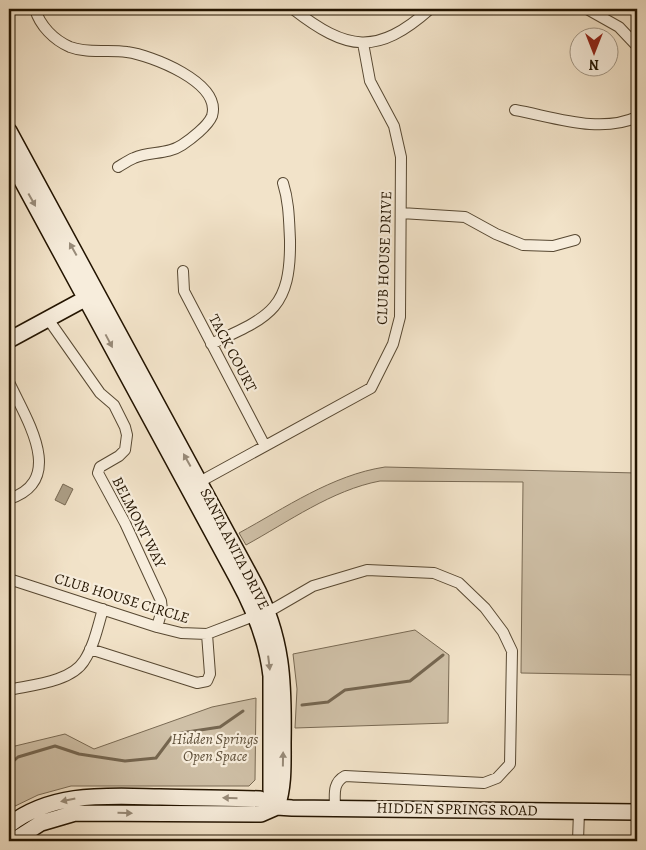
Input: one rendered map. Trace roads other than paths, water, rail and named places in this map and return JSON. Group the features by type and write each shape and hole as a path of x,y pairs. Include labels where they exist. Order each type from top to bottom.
{"main road":[{"name":"SANTA ANITA DRIVE","path":"9,131 90,296"},
{"name":"SANTA ANITA DRIVE","path":"9,157 90,296 194,485 262,614 272,688 270,790 276,807"},
{"path":"9,340 90,296"},
{"name":"HIDDEN SPRINGS ROAD","path":"9,825 24,814 44,806 80,797 260,799 276,807 637,812"},
{"name":"HIDDEN SPRINGS ROAD","path":"13,841 42,823 75,813 261,814 276,807"}],"street":[{"path":"35,9 46,29 63,44 82,50 126,51 161,61 195,81 210,101 212,116 208,122 182,145 168,152 135,157 118,167"},
{"path":"293,9 332,35 363,43 386,38 403,31 430,9"},
{"path":"587,9 619,27 637,46"},
{"name":"CLUB HOUSE DRIVE","path":"194,485 371,388 380,374 392,344 400,317 400,145 389,114 370,81 363,43"},
{"path":"515,110 589,124 618,124 637,117"},
{"path":"211,344 260,320 274,307 284,292 290,265 289,201 283,183"},
{"path":"401,213 465,217 496,234 523,244 553,246 574,240"},
{"name":"TACK COURT","path":"183,271 184,291 265,446"},
{"name":"BELMONT WAY","path":"48,319 100,393 114,406 125,428 127,436 125,450 119,456 100,467 98,473 125,523 161,600 162,610 157,627"},
{"path":"9,382 37,445 40,468 38,477 32,487 9,499"},
{"name":"CLUB HOUSE CIRCLE","path":"9,579 182,634 207,634 262,614 313,586 367,570 434,572 459,583 485,608 504,632 512,651 512,736 510,764 504,773 484,783 345,776 338,780 335,786 335,808"},
{"path":"9,690 57,679 75,671 84,663 103,609"},
{"path":"90,649 197,684 207,681 210,674 207,634"},
{"path":"578,841 579,811"}],"waterway":[{"path":"302,705 328,702 345,690 410,681 443,655"},
{"path":"9,765 18,757 55,746 79,754 125,761 156,758 174,734 220,727 243,711"}],"park label":[{"name":"Hidden Springs Open Space","path":"215,748"}]}
